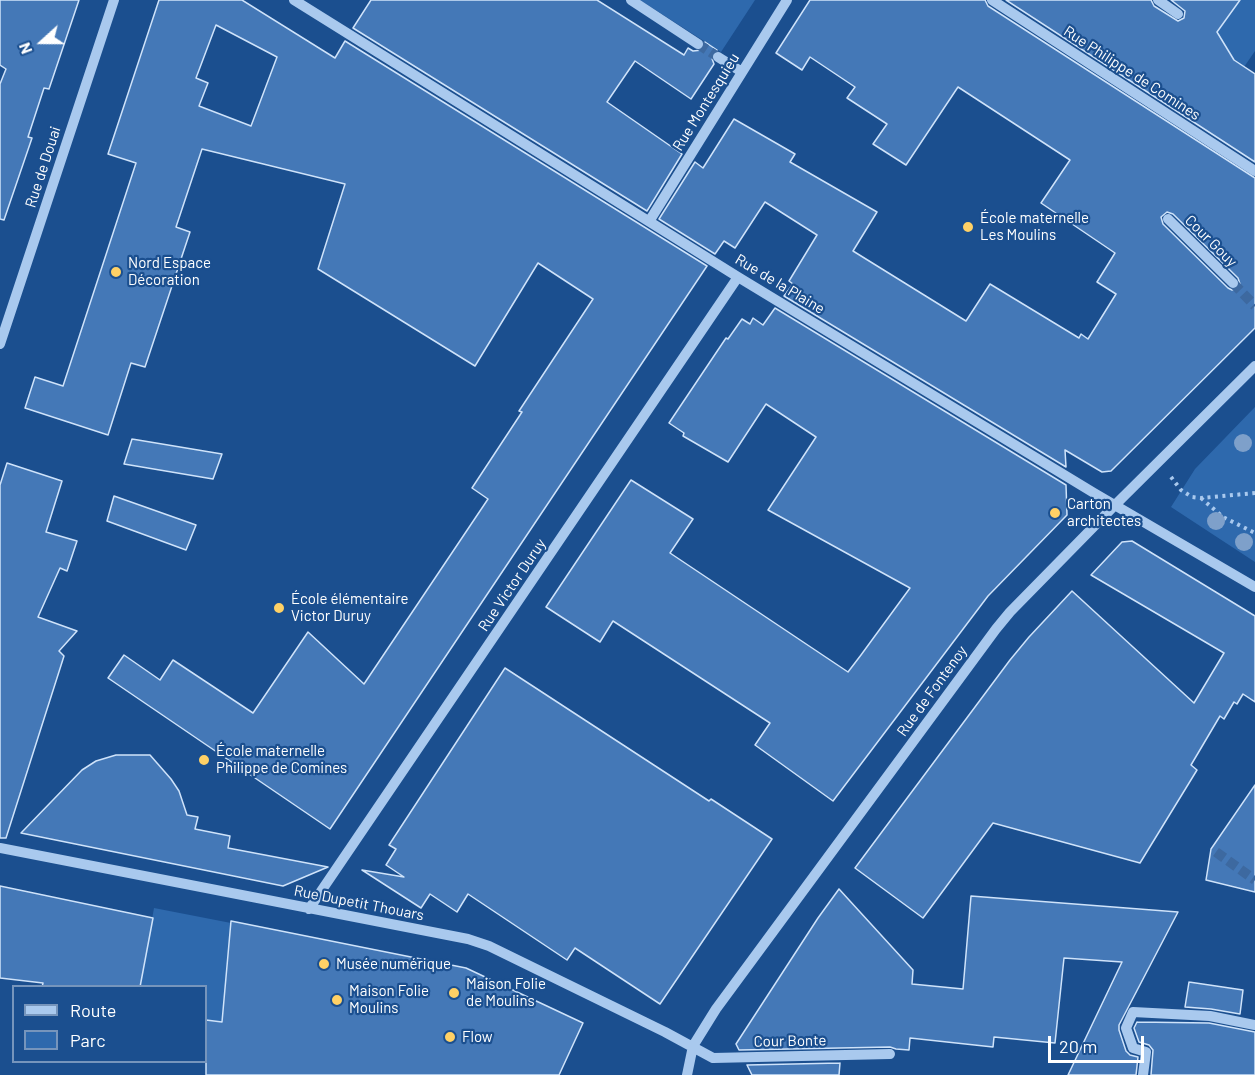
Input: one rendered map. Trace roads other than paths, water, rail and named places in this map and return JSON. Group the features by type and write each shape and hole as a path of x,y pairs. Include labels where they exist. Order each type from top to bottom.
{"street":[{"name":"Rue de Douai","path":"0,344 114,0"},
{"name":"Rue de la Plaine","path":"294,0 738,277 1255,587"},
{"path":"631,0 698,44"},
{"name":"Rue Montesquieu","path":"650,220 787,0"},
{"name":"Rue Philippe de Comines","path":"992,0 1255,171"},
{"path":"1158,0 1178,14"},
{"path":"718,57 742,72"},
{"name":"Cour Gouy","path":"1168,219 1233,283"},
{"name":"Rue Victor Duruy","path":"309,909 738,277"},
{"name":"Rue de Fontenoy","path":"687,1075 693,1046 716,1009 996,629 1115,505 1255,366"},
{"name":"Rue Dupetit Thouars","path":"0,848 468,939 489,946 693,1046"},
{"path":"1143,1075 1146,1052 1133,1048 1126,1028 1133,1012 1210,1016 1255,1025"},
{"name":"Cour Bonte","path":"693,1046 713,1058 890,1054"}],"tunnel":[{"path":"698,44 718,57"},
{"path":"1233,283 1255,306"},
{"path":"1216,852 1255,880"}],"place":[{"name":"École maternelle Les Moulins","path":"968,227"},
{"name":"Nord Espace Décoration","path":"116,272"},
{"name":"Carton architectes","path":"1055,513"},
{"name":"École élémentaire Victor Duruy","path":"279,608"},
{"name":"École maternelle Philippe de Comines","path":"204,760"},
{"name":"Musée numérique","path":"324,964"},
{"name":"Maison Folie de Moulins","path":"454,993"},
{"name":"Maison Folie Moulins","path":"337,1000"},
{"name":"Flow","path":"450,1037"}]}
